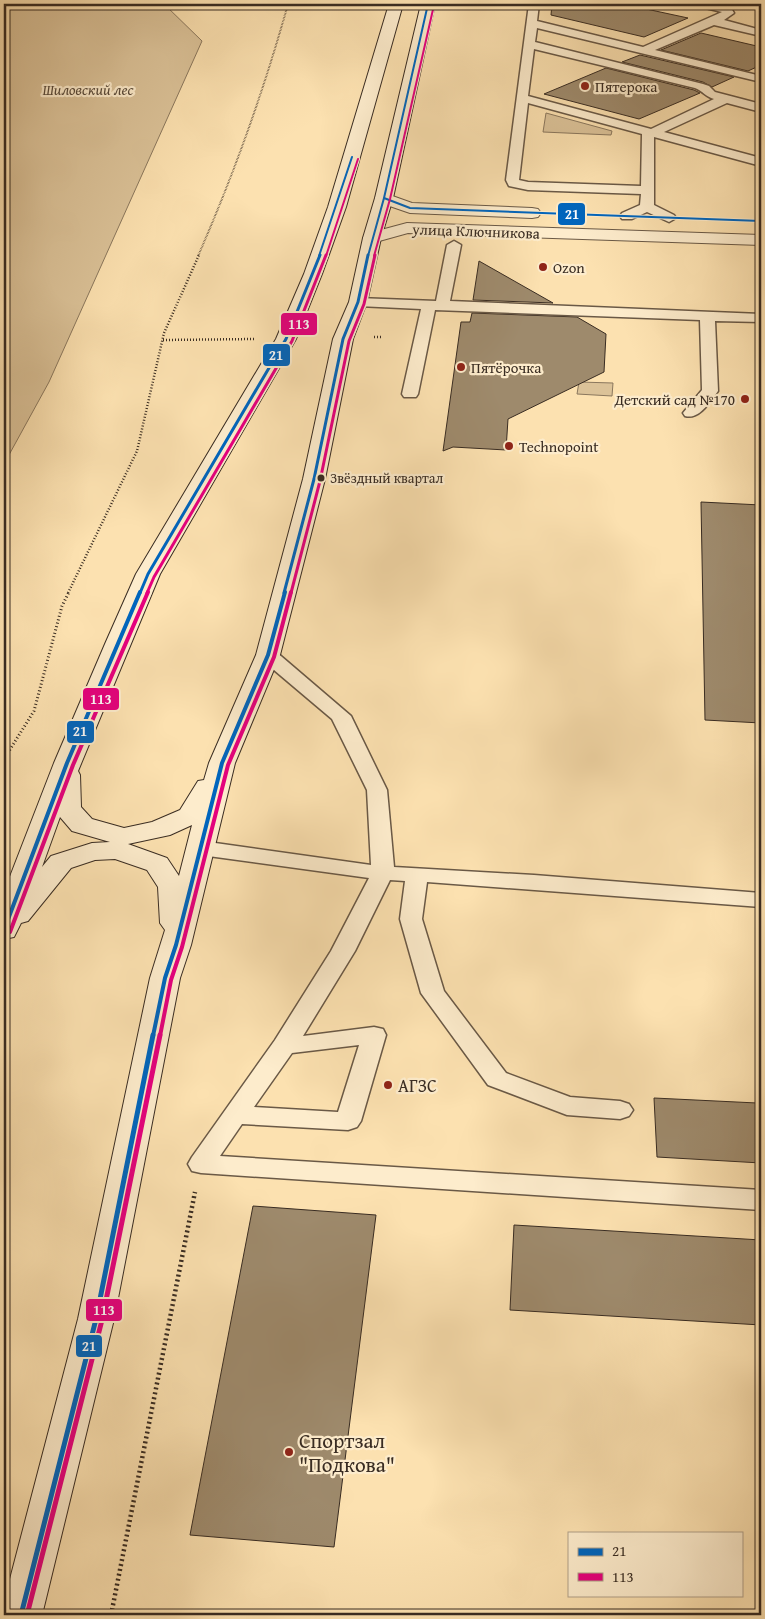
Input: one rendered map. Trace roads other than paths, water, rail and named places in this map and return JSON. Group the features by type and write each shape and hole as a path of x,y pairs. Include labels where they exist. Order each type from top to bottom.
{"street":[{"path":"4,931 67,763 148,574 286,339 313,274 337,207 396,4"},
{"path":"67,763 66,808 82,825 122,837 160,829 190,816 222,763 268,655 314,479 343,338 358,302 372,238 384,198 428,4"},
{"name":"улица Ключникова","path":"384,198 410,208 761,221"},
{"name":"улица Ключникова","path":"372,238 407,228 761,240"},
{"path":"21,1615 96,1318 165,978 176,945 222,763"},
{"path":"4,931 61,862 92,852 117,850 157,864 172,887 176,945"}],"lane":[{"path":"534,4 514,183 528,186 647,190"},
{"path":"644,51 713,22 729,13 727,10 701,4"},
{"path":"713,22 761,32"},
{"path":"531,23 761,79"},
{"path":"529,44 699,86 705,88 711,95 761,108"},
{"path":"522,98 761,162"},
{"path":"647,207 648,135 725,99"},
{"path":"627,216 647,207"},
{"path":"647,207 669,218"},
{"path":"410,394 454,245"},
{"path":"358,302 761,318"},
{"path":"691,413 710,391 707,316"},
{"path":"268,655 341,716 378,790 383,873 343,951 284,1046 201,1164 761,1200"},
{"path":"201,848 383,873 761,900"},
{"path":"416,875 411,920 433,993 472,1043 496,1080 567,1106 620,1110"},
{"path":"235,1115 348,1121 374,1035 284,1046"}],"place":[{"name":"Пятерока","path":"585,86"},
{"name":"Ozon","path":"543,267"},
{"name":"Пятёрочка","path":"461,367"},
{"name":"Детский сад №170","path":"745,399"},
{"name":"Technopoint","path":"509,446"},
{"name":"Звёздный квартал","path":"321,478"},
{"name":"АГЗС","path":"388,1085"},
{"name":"Спортзал \"Подкова\"","path":"289,1452"}],"park label":[{"name":"Шиловский лес","path":"88,89"}]}
